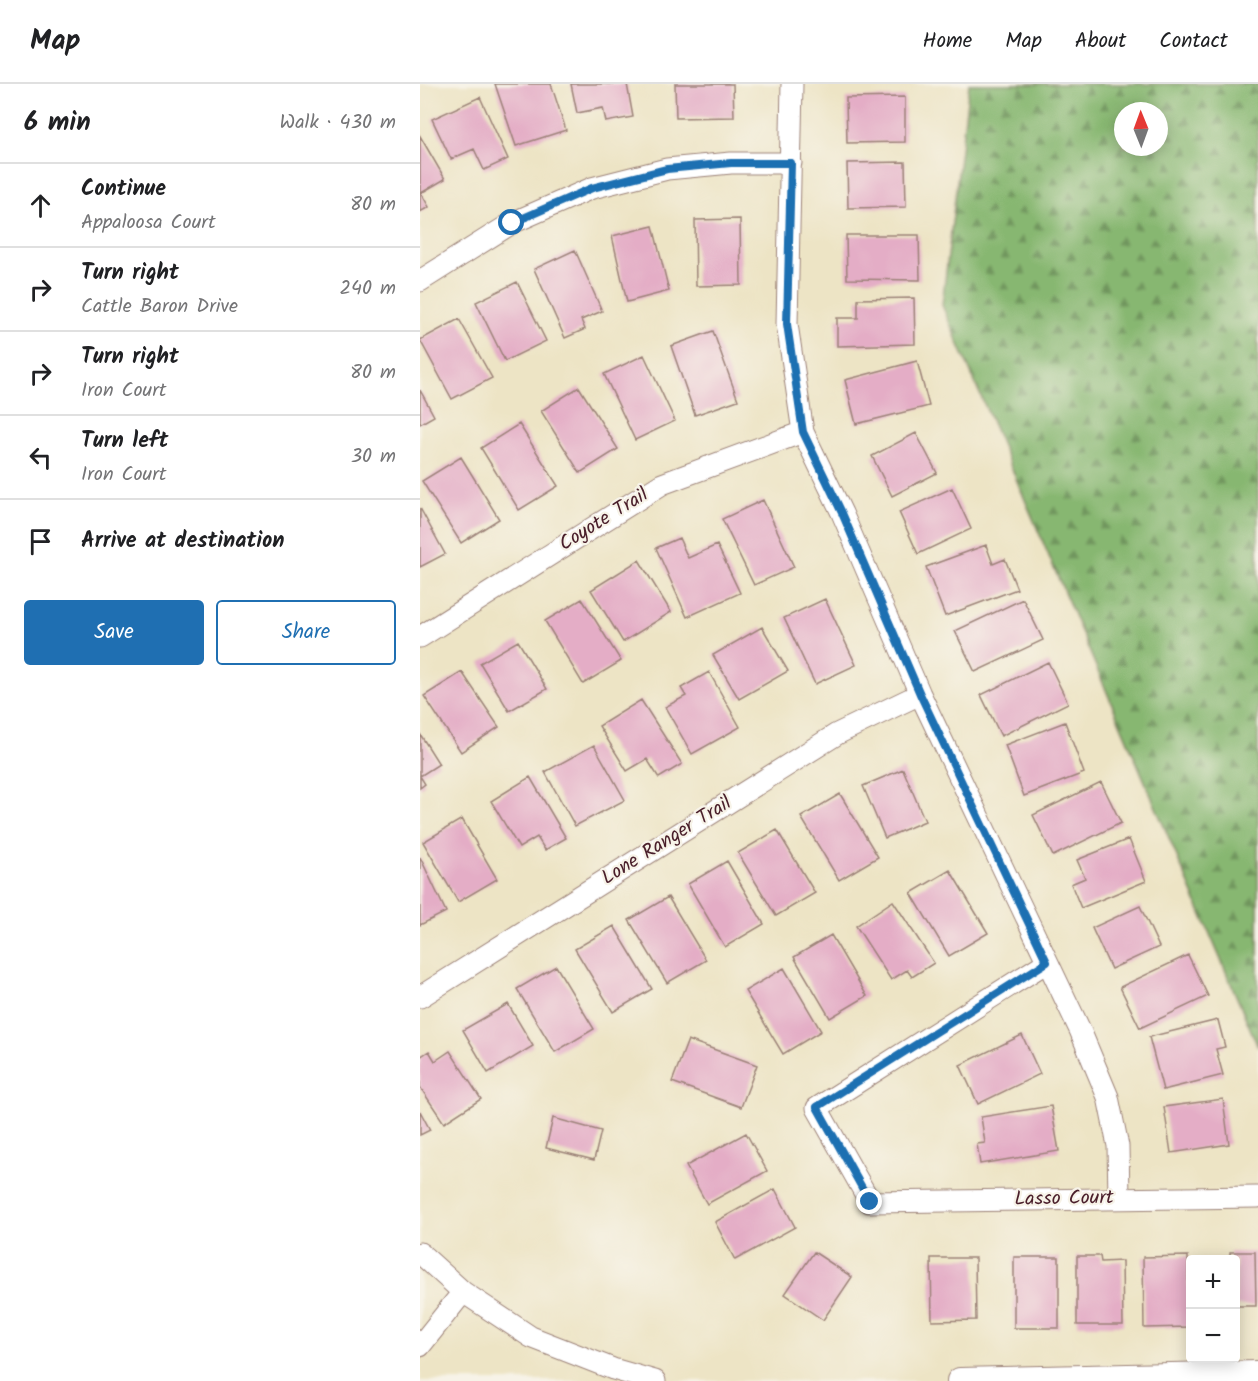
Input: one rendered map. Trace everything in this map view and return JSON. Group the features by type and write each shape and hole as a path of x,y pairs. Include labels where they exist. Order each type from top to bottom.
{"street":[{"path":"792,84 787,324 803,432 842,513 920,694 1080,1030 1108,1097 1118,1146 1119,1198"},
{"path":"420,280 512,223 592,188 667,169 731,163 791,163"},
{"name":"Coyote Trail","path":"420,637 662,484 803,432"},
{"name":"Lone Ranger Trail","path":"420,996 837,734 920,694"},
{"name":"Lasso Court","path":"1047,962 817,1107 870,1202 1258,1197"},
{"path":"420,1253 463,1292 531,1337 613,1369 655,1381"},
{"path":"420,1346 463,1292"},
{"path":"960,1381 1258,1374"}],"green space":[{"path":"969,84 1258,84 1258,1047 942,305"}],"building":[{"path":"495,84 551,84 566,130 516,146"},
{"path":"571,84 627,84 633,117 606,122 603,108 577,113"},
{"path":"675,84 733,84 734,117 676,118"},
{"path":"480,97 508,159 484,170 474,149 451,159 432,119"},
{"path":"905,97 905,142 847,143 846,98"},
{"path":"420,136 445,179 421,193 429,207 420,212"},
{"path":"905,162 906,207 848,208 847,163"},
{"path":"740,219 741,285 696,286 695,220"},
{"path":"653,226 669,291 627,302 612,236"},
{"path":"846,235 919,235 920,280 847,279"},
{"path":"575,250 602,311 581,320 585,329 565,338 534,269"},
{"path":"517,282 546,341 505,361 476,302"},
{"path":"914,298 915,344 837,346 837,318 858,318 858,299"},
{"path":"459,319 492,378 452,399 420,340"},
{"path":"713,331 738,400 695,415 671,346"},
{"path":"644,355 675,421 635,440 604,374"},
{"path":"917,361 929,406 856,424 845,380"},
{"path":"579,387 618,449 580,473 541,411"},
{"path":"420,390 434,416 420,424"},
{"path":"519,424 558,486 519,510 481,448"},
{"path":"916,433 937,473 892,496 872,456"},
{"path":"461,457 499,519 461,543 422,481"},
{"path":"952,488 971,529 918,554 899,512"},
{"path":"763,500 794,567 754,585 722,519"},
{"path":"420,508 445,554 420,567"},
{"path":"679,538 688,558 717,545 740,593 687,617 656,548"},
{"path":"986,545 993,564 1005,559 1017,589 945,616 926,567"},
{"path":"639,560 671,612 623,642 591,590"},
{"path":"582,599 621,661 583,684 545,621"},
{"path":"825,599 856,665 815,684 784,618"},
{"path":"1023,599 1043,640 975,672 955,631"},
{"path":"762,627 788,671 739,699 713,655"},
{"path":"518,641 547,689 509,711 480,663"},
{"path":"1048,662 1068,703 1001,736 981,695"},
{"path":"462,672 499,727 461,752 424,696"},
{"path":"709,672 740,727 692,754 665,707 686,696 681,688"},
{"path":"641,700 682,764 659,778 647,759 627,771 599,726"},
{"path":"1065,722 1084,773 1024,796 1005,745"},
{"path":"420,734 439,764 420,776"},
{"path":"594,745 625,800 575,826 545,772"},
{"path":"903,769 925,821 885,838 863,786"},
{"path":"420,776 425,784 420,788"},
{"path":"530,777 566,838 545,850 537,837 519,848 491,801"},
{"path":"1101,782 1121,823 1053,856 1033,815"},
{"path":"840,794 878,857 839,880 801,817"},
{"path":"462,819 497,879 458,902 423,842"},
{"path":"777,830 815,893 776,916 738,853"},
{"path":"1129,839 1146,881 1081,908 1071,884 1085,878 1077,860"},
{"path":"420,857 446,912 420,925"},
{"path":"727,861 764,924 725,947 688,884"},
{"path":"950,870 988,933 949,956 911,893"},
{"path":"668,897 706,960 667,983 629,920"},
{"path":"893,901 934,963 912,977 907,970 891,980 856,926"},
{"path":"1140,906 1159,947 1111,969 1092,928"},
{"path":"614,926 652,989 613,1012 575,949"},
{"path":"831,935 867,996 830,1018 794,957"},
{"path":"1188,955 1208,996 1140,1028 1120,987"},
{"path":"556,966 594,1029 555,1052 517,989"},
{"path":"784,968 821,1031 783,1054 745,991"},
{"path":"508,1004 533,1046 488,1073 463,1030"},
{"path":"1218,1020 1225,1047 1216,1049 1223,1075 1163,1090 1149,1037"},
{"path":"1022,1035 1040,1074 978,1104 960,1065"},
{"path":"688,1040 757,1065 741,1107 672,1082"},
{"path":"429,1051 435,1061 450,1051 481,1099 444,1123 420,1087 420,1057"},
{"path":"1223,1099 1229,1144 1171,1153 1164,1107"},
{"path":"1051,1106 1059,1151 980,1164 977,1144 985,1143 981,1117"},
{"path":"420,1111 430,1130 420,1135"},
{"path":"553,1118 601,1131 594,1160 546,1148"},
{"path":"746,1133 767,1171 707,1204 686,1166"},
{"path":"775,1189 795,1227 735,1260 715,1222"},
{"path":"814,1252 852,1277 823,1320 785,1294"},
{"path":"1230,1252 1255,1252 1256,1306 1240,1306 1240,1255 1230,1255"},
{"path":"1077,1256 1100,1256 1101,1262 1122,1261 1123,1325 1077,1325"},
{"path":"1186,1256 1186,1327 1144,1328 1143,1257"},
{"path":"1014,1257 1059,1257 1059,1328 1014,1328"},
{"path":"931,1258 975,1258 976,1320 932,1321"}],"route":[{"path":"512,223 592,188 667,169 731,163 791,163 787,324 803,432 842,513 920,694 1047,962 817,1107 870,1202"}]}
